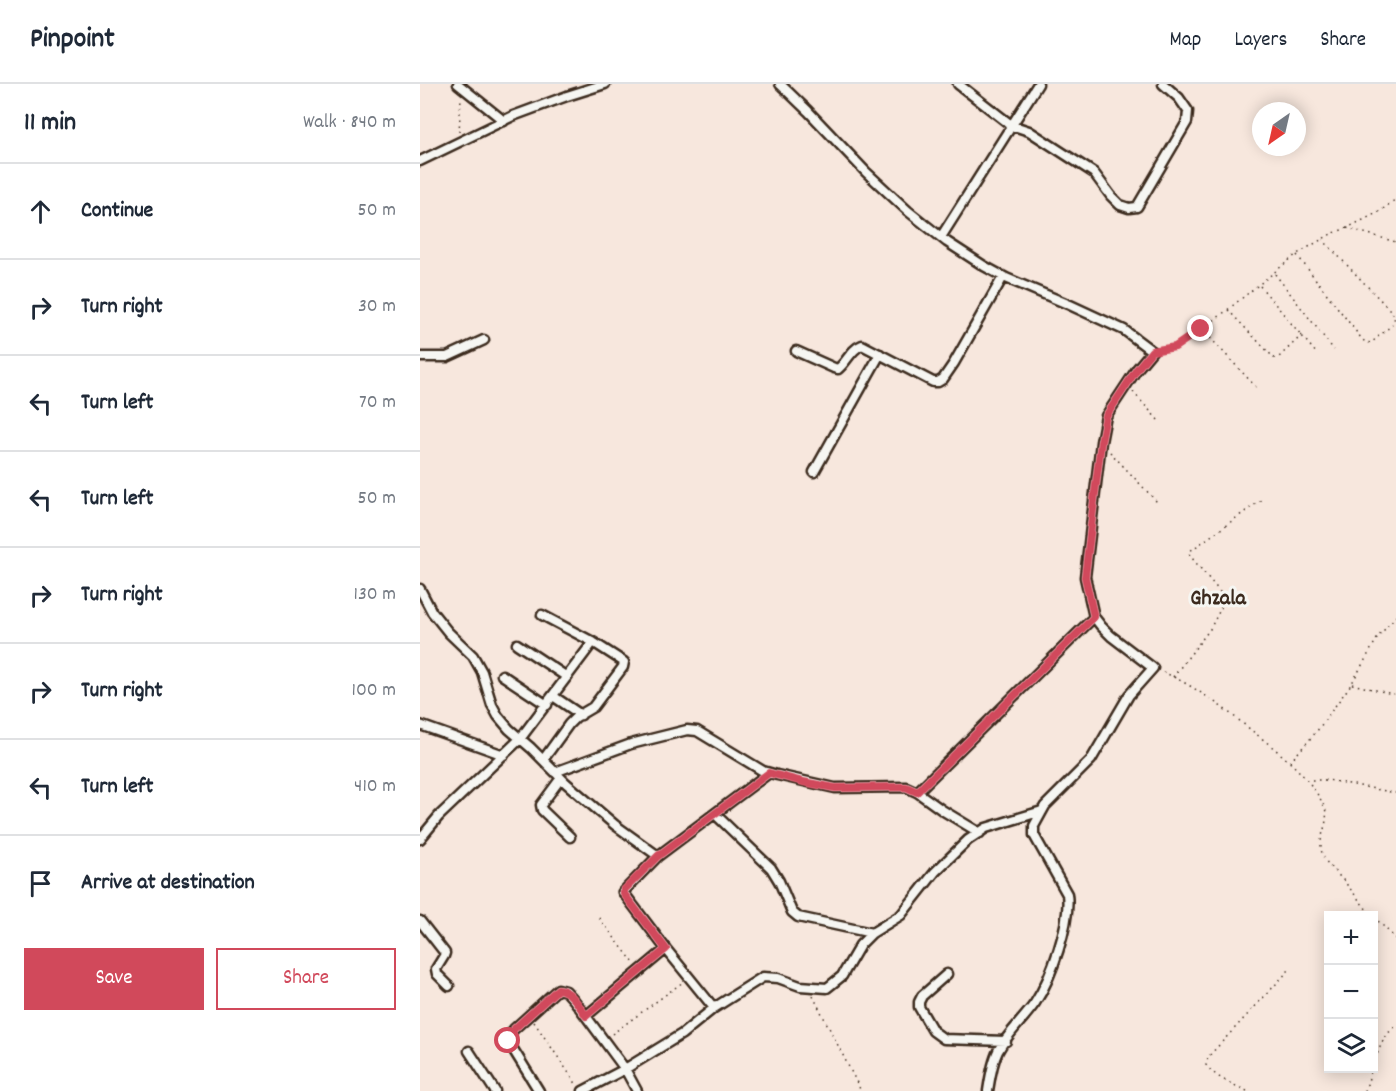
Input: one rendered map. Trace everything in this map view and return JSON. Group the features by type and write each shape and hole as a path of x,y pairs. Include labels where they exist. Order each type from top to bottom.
{"street":[{"path":"572,84 580,92"},
{"path":"420,161 504,121 567,96 606,84"},
{"path":"780,84 866,172 908,211 941,237 1003,277 1124,330 1152,351 1137,369 1106,416 1085,577 1094,617 1111,636 1153,668 1129,696 1091,760 1045,806 1034,826 1034,835 1067,894 1067,912 1058,952 1043,988 999,1051 988,1091"},
{"path":"958,84 1011,125 1029,131 1094,173 1111,196 1120,205 1129,208 1137,207 1186,122 1188,111 1179,98 1163,84"},
{"path":"941,237 1038,84"},
{"path":"461,85 504,121"},
{"path":"796,351 838,369 858,346 862,345 933,382 938,382 943,379 954,363 1003,277"},
{"path":"420,357 447,357 484,340"},
{"path":"814,472 880,354"},
{"path":"420,589 432,612 448,632 473,656 482,672 492,705 498,716 558,775 615,825 658,856"},
{"path":"542,615 593,642 624,662 623,667 592,708 569,724 543,760"},
{"path":"917,792 1094,617"},
{"path":"420,839 439,816 520,739 593,642"},
{"path":"517,644 567,677"},
{"path":"502,675 547,705"},
{"path":"553,696 580,715"},
{"path":"420,725 504,755"},
{"path":"570,837 542,810 541,805 558,775 632,744 687,730 698,731 763,771 803,782 835,788 906,787 980,833"},
{"path":"714,1008 623,892 658,856 769,773"},
{"path":"581,1091 625,1070 682,1034 714,1008 763,977 778,978 808,987 827,988 842,976 860,945 873,933 901,915 935,872 968,840 986,828 1042,811"},
{"path":"715,814 771,868 792,912 798,917 873,933"},
{"path":"420,921 445,953 436,969 437,974 449,986"},
{"path":"586,1016 666,949"},
{"path":"947,974 922,996 919,1002 919,1007 933,1031 944,1039 1006,1041"},
{"path":"539,1091 508,1041 510,1034 558,989 566,991 574,1000 625,1070 637,1091"},
{"path":"470,1050 495,1091"}],"path":[{"path":"458,142 461,85"},
{"path":"1152,351 1175,347 1228,310 1297,254 1331,234 1379,212 1396,199"},
{"path":"1347,228 1396,242"},
{"path":"1297,254 1361,338 1371,343 1392,325 1395,316 1322,239"},
{"path":"1275,273 1334,350"},
{"path":"1260,285 1317,354"},
{"path":"1228,310 1274,358 1279,357 1302,335"},
{"path":"1201,329 1256,387"},
{"path":"1127,384 1159,421"},
{"path":"1101,442 1157,502"},
{"path":"1173,677 1210,629 1224,602 1224,597 1189,554 1190,551 1264,498"},
{"path":"1289,763 1317,731 1352,683 1378,637 1396,616"},
{"path":"1153,668 1196,689 1230,713 1281,754 1306,780 1320,799 1327,817 1320,846 1323,857 1369,911"},
{"path":"1352,683 1396,695"},
{"path":"1306,780 1328,780 1396,793"},
{"path":"599,918 640,971"},
{"path":"1378,921 1396,939"},
{"path":"1247,1091 1220,1078 1209,1069 1206,1065 1208,1057 1290,969"},
{"path":"604,1040 689,977"},
{"path":"808,987 860,1091"},
{"path":"529,1015 581,1091"},
{"path":"1378,1049 1388,1032 1396,1025"},
{"path":"1365,1091 1370,1073"}],"district":[{"name":"Ghzala","path":"1218,596"}],"route":[{"path":"508,1041 514,1029 558,989 566,991 586,1016 666,949 624,894 624,890 658,856 769,773 835,788 906,787 917,792 1094,617 1085,577 1106,416 1137,369 1152,351 1175,347 1201,329"}]}
